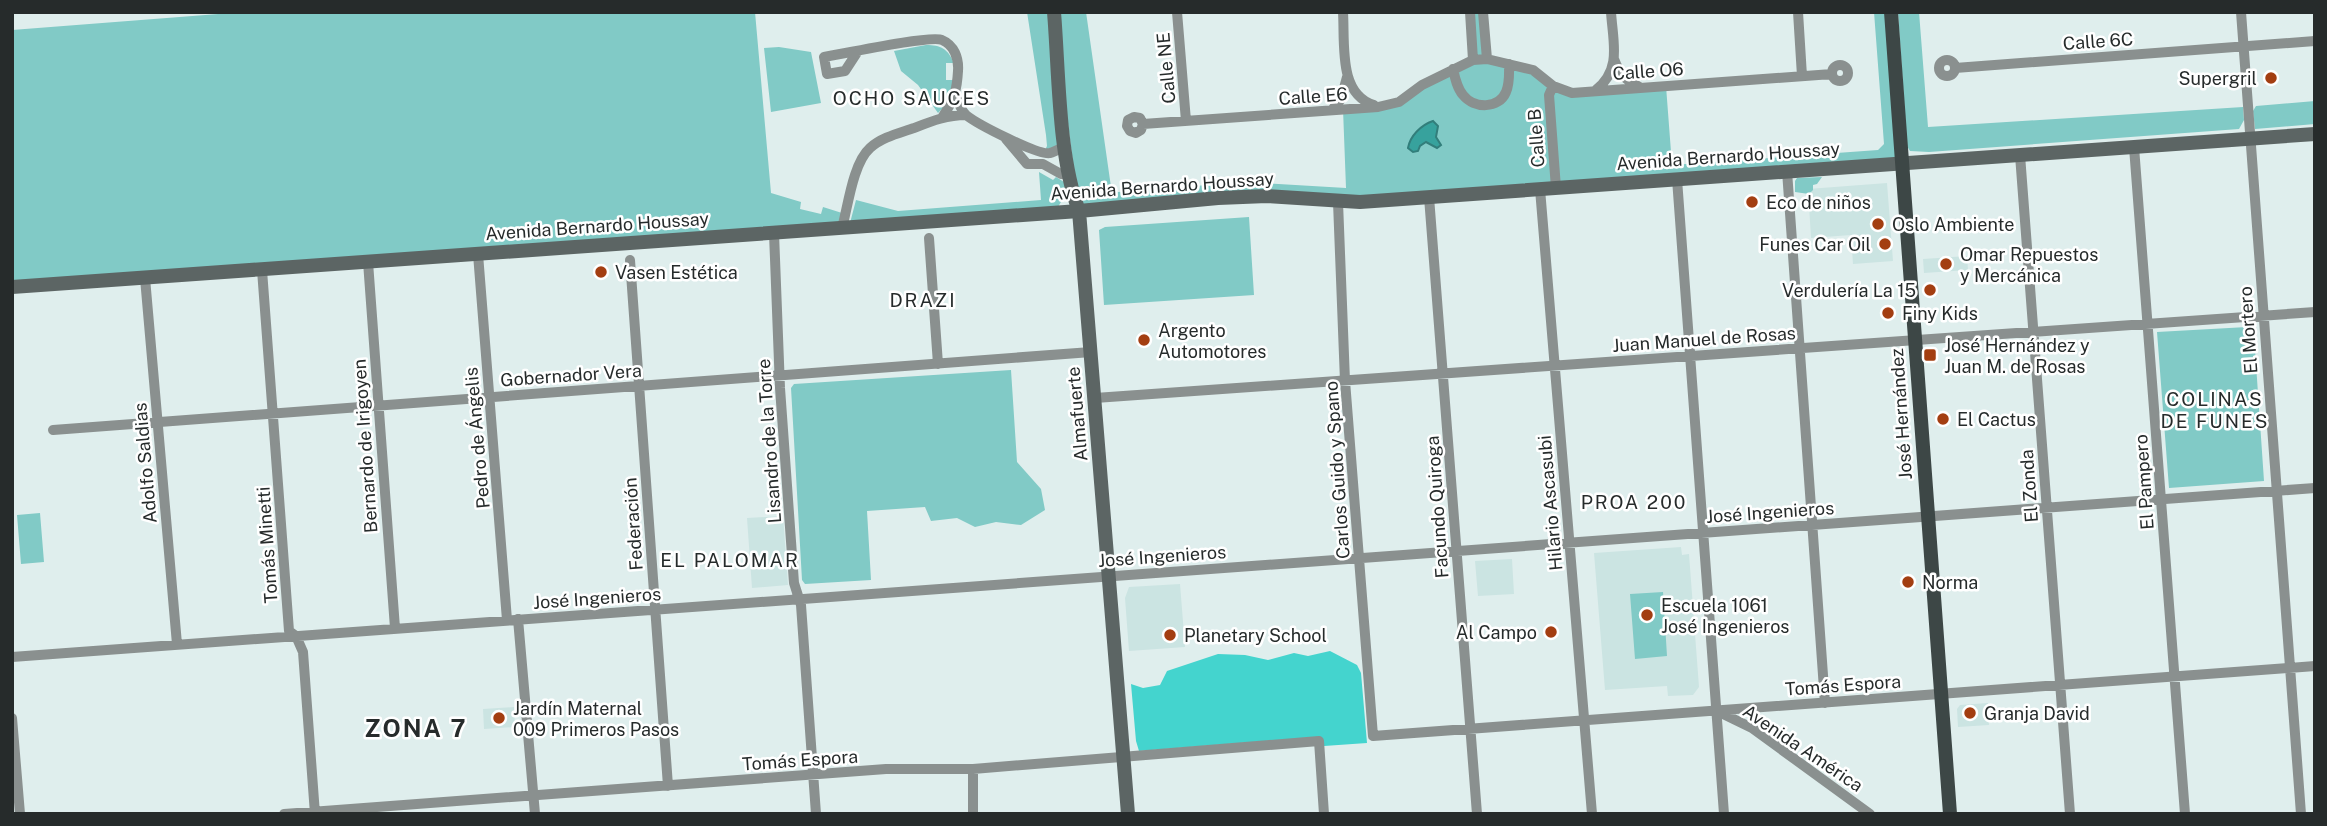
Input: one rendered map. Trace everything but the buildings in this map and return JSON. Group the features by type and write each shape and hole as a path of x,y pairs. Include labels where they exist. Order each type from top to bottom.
{"main road":[{"name":"Almafuerte","path":"1054,12 1065,146 1079,211 1128,814"},
{"name":"José Hernández","path":"1891,12 1951,814"},
{"name":"Avenida Bernardo Houssay","path":"12,287 1243,197 1305,198 1338,202 1429,197 2315,134"}],"street":[{"name":"Calle NE","path":"1177,12 1186,121"},
{"path":"1343,12 1347,77 1353,93 1362,102 1377,107"},
{"path":"1470,12 1473,60"},
{"path":"1483,12 1487,59"},
{"path":"1595,91 1605,83 1612,72 1614,58 1611,12"},
{"path":"1798,12 1802,76"},
{"name":"El Mortero","path":"2241,12 2301,814"},
{"path":"858,51 940,39 955,52 958,64 956,96 943,116"},
{"name":"Calle 6C","path":"1955,68 2315,41"},
{"path":"1614,58 1620,73 1629,82 1642,87"},
{"name":"Calle O6","path":"1473,60 1487,59 1533,70 1553,86 1572,93 1832,74"},
{"name":"Calle E6","path":"1143,124 1377,107 1399,102 1422,85 1473,60"},
{"path":"1453,69 1458,88 1464,97 1471,103 1489,105 1496,103 1506,91 1508,64"},
{"path":"1332,110 1341,99 1347,77"},
{"name":"Calle B","path":"1553,86 1549,94 1556,188"},
{"path":"956,96 966,115 1006,138 1041,152 1050,153 1065,146"},
{"path":"842,228 854,180 862,157 869,149 894,135 943,116 966,115"},
{"path":"1006,138 1027,164 1043,164 1061,174 1069,174"},
{"name":"El Pampero","path":"2134,147 2185,814"},
{"path":"1043,164 1050,153"},
{"name":"El Zonda","path":"2020,155 2070,814"},
{"path":"1787,171 1825,703"},
{"path":"1677,179 1724,814"},
{"name":"Hilario Ascasubi","path":"1540,189 1592,814"},
{"name":"Facundo Quiroga","path":"1429,197 1477,814"},
{"name":"Carlos Guido y Spano","path":"1338,202 1345,381 1373,736"},
{"name":"Lisandro de la Torre","path":"774,233 780,375 794,583 799,599 816,814"},
{"path":"929,238 938,364"},
{"name":"Pedro de Ángelis","path":"478,254 507,620"},
{"name":"Federación","path":"630,260 668,786"},
{"name":"Bernardo de Irigoyen","path":"368,262 395,628"},
{"name":"Tomás Minetti","path":"262,270 289,631 296,636 303,652 315,813"},
{"name":"Adolfo Saldias","path":"145,278 177,645"},
{"name":"Juan Manuel de Rosas","path":"1095,398 2315,312"},
{"name":"Gobernador Vera","path":"53,430 1091,352"},
{"name":"José Ingenieros","path":"12,657 2315,488"},
{"path":"518,619 535,814"},
{"name":"Tomás Espora","path":"1373,736 2315,666"},
{"name":"Avenida América","path":"1717,711 1752,728 1870,814"},
{"path":"12,718 20,814"},
{"name":"Tomás Espora","path":"284,814 886,769 973,769 1319,741 1324,814"},
{"path":"973,769 973,814"}],"shaded area":[{"path":"244,12 755,12 771,193 801,202 800,209 821,214 823,207 842,213 839,224 12,287 12,30"},
{"path":"1027,12 1049,12 1058,145 1051,150 1045,150 1046,135"},
{"path":"1054,12 1086,12 1111,187 1118,192 1246,182 1346,188 1343,109 1399,102 1473,60 1470,12 1483,12 1487,59 1518,66 1572,93 1666,86 1672,165 1878,150 1884,144 1874,12 1891,12 1902,163 1360,202 1305,198 1079,211"},
{"path":"1898,12 1919,12 1928,127 2243,107 2244,120 2239,129 1929,152 1910,151 1907,146"},
{"path":"926,45 943,49 954,63 946,63 946,80 953,80 948,98 938,113 918,85 901,71 894,51"},
{"path":"779,47 811,52 821,103 771,112 764,48"},
{"path":"2315,101 2315,124 2255,129 2253,111 2256,106"},
{"path":"1433,121 1438,126 1436,137 1441,145 1437,148 1426,142 1418,151 1413,152 1408,148 1414,135 1424,125"},
{"path":"1039,172 1053,180 1056,177 1064,182 1068,190 1058,207 850,223 856,200 898,211 1041,200"},
{"path":"1822,177 1813,185 1809,194 1795,192 1797,178"},
{"path":"1887,183 1893,261 1853,264 1851,235 1811,238 1808,189"},
{"path":"1249,217 1254,295 1104,305 1099,230 1105,227"},
{"name":"Omar Repuestos y Mercánica","path":"1967,256 1968,270 1924,273 1923,259"},
{"path":"2247,327 2254,335 2264,481 2169,488 2157,332"},
{"path":"1011,370 1017,462 1041,489 1045,510 1021,525 996,522 975,527 957,518 931,521 925,507 867,511 871,580 805,584 802,580 791,388 794,384"},
{"path":"40,513 44,562 21,564 17,515"},
{"path":"783,516 788,585 752,588 747,518"},
{"name":"Escuela 1061 José Ingenieros","path":"1681,547 1682,555 1689,554 1699,687 1693,695 1668,696 1667,686 1605,690 1594,553"},
{"path":"1512,559 1514,594 1478,596 1475,561"},
{"name":"Planetary School","path":"1180,584 1185,647 1129,651 1125,598 1129,587"},
{"path":"1663,592 1667,656 1635,659 1630,594"},
{"path":"1330,651 1357,665 1361,673 1367,743 1324,746 1316,737 1139,751 1131,684 1143,688 1160,685 1167,671 1218,654 1245,655 1268,660 1294,653 1308,656"},
{"path":"1988,703 1989,725 1958,727 1957,709 1960,705"},
{"name":"Jardín Maternal 009 Primeros Pasos","path":"514,707 515,727 484,729 483,709"}],"place":[{"name":"Supergril","path":"2271,78"},
{"name":"Eco de niños","path":"1752,202"},
{"name":"Oslo Ambiente","path":"1878,224"},
{"name":"Funes Car Oil","path":"1885,244"},
{"name":"Omar Repuestos y Mercánica","path":"1946,264"},
{"name":"Vasen Estética","path":"601,272"},
{"name":"Verdulería La 15","path":"1930,290"},
{"name":"Finy Kids","path":"1888,313"},
{"name":"Argento Automotores","path":"1144,340"},
{"name":"José Hernández y Juan M. de Rosas","path":"1930,355"},
{"name":"El Cactus","path":"1943,419"},
{"name":"Norma","path":"1908,582"},
{"name":"Escuela 1061 José Ingenieros","path":"1647,615"},
{"name":"Al Campo","path":"1551,632"},
{"name":"Planetary School","path":"1170,635"},
{"name":"Granja David","path":"1970,713"},
{"name":"Jardín Maternal 009 Primeros Pasos","path":"499,718"}],"district":[{"name":"OCHO SAUCES","path":"912,98"},
{"name":"DRAZI","path":"923,300"},
{"name":"COLINAS DE FUNES","path":"2215,410"},
{"name":"PROA 200","path":"1634,502"},
{"name":"EL PALOMAR","path":"730,560"},
{"name":"ZONA 7","path":"416,728"}]}
